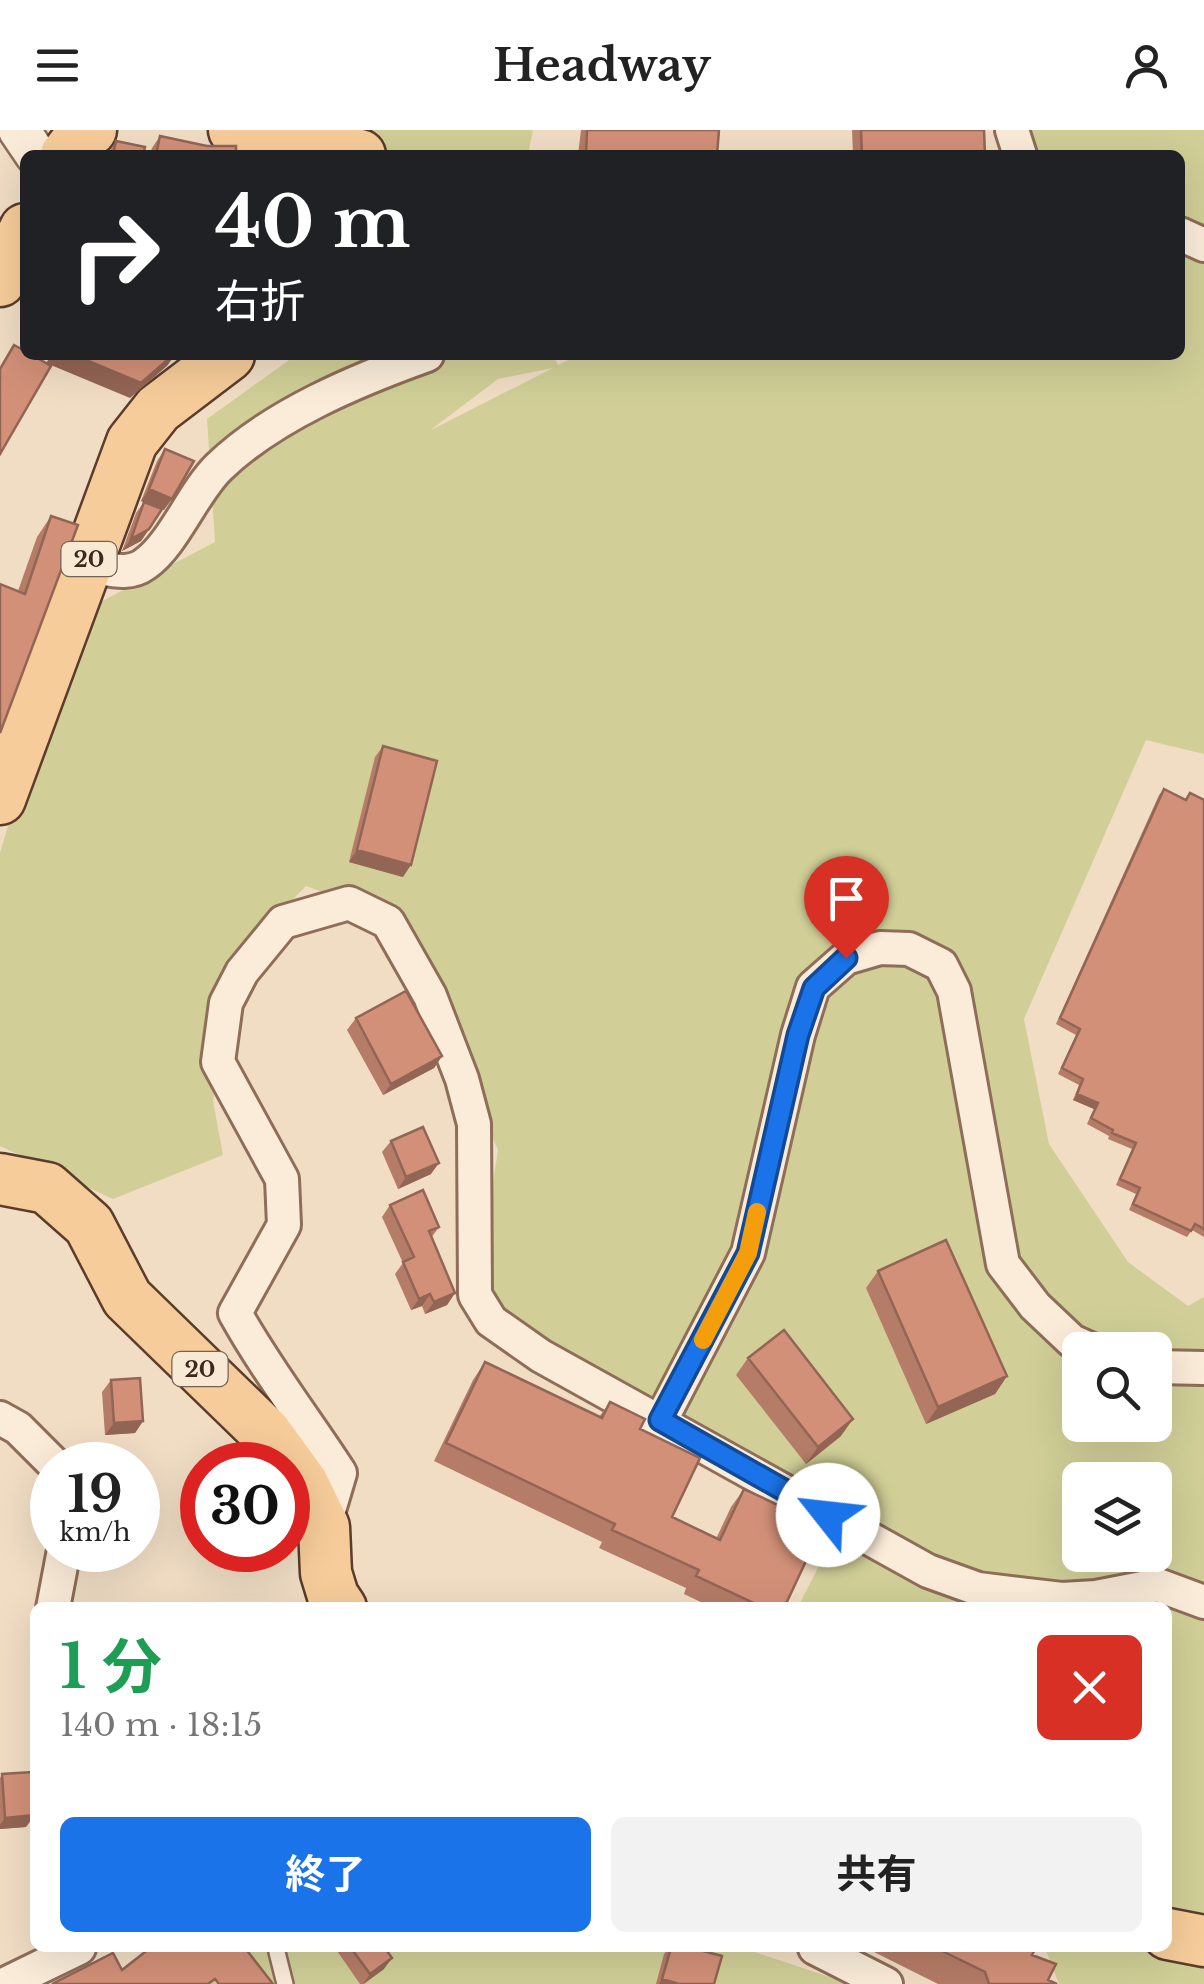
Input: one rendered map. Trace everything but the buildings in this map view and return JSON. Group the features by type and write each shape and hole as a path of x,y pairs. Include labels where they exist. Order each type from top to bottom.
{"main road":[{"path":"234,130 335,150"},
{"path":"0,281 20,239"},
{"name":"20","path":"0,799 132,442 158,409 222,360"},
{"name":"20","path":"0,1178 47,1188 89,1225 127,1298 266,1433 302,1484 324,1527 326,1573 337,1602"},
{"path":"1172,1935 1204,1940"}],"street":[{"path":"19,130 65,144"},
{"path":"86,566 132,572 149,562 216,469 260,433 362,380 414,360"},
{"path":"324,1527 340,1473 265,1368 235,1313 284,1225 282,1179 218,1062 226,1003 242,972 283,922 348,903 388,922 430,996 462,1078 474,1124 475,1295 492,1321 540,1356 928,1571 978,1589 1062,1599 1096,1598 1158,1585 1204,1602"},
{"path":"660,1420 748,1253 798,1035 814,988 846,958 880,948 909,949 941,965 954,990 1003,1264 1034,1306 1062,1332"},
{"path":"1172,1367 1204,1368"},
{"path":"0,1418 32,1442"},
{"path":"54,1602 60,1572"},
{"path":"5,1984 71,1952"},
{"path":"823,1952 886,1984"}],"lane":[{"path":"277,1952 285,1984"}],"shaded area":[{"path":"356,130 533,130 529,150 369,150"},
{"path":"1008,130 1204,130 1204,754 1146,740 1024,1019 1049,1144 1128,1262 1188,1306 1204,1297 1204,1984 1059,1984 1047,1952 1172,1952 1172,1602 801,1602 849,1507 705,1434 475,1295 498,1150 392,917 306,886 238,955 213,1101 223,1155 113,1199 0,1146 0,853 89,608 215,542 207,419 289,360 556,360 558,365 568,360 1185,360 1185,150 1020,150","holes":["553,368 433,429 498,379"]},
{"path":"147,1952 754,1952 851,1984 155,1984"}],"slow traffic":[{"path":"703,1340 748,1253 757,1212"}],"route":[{"path":"828,1515 660,1420 748,1253 798,1035 814,988 846,958"}]}
